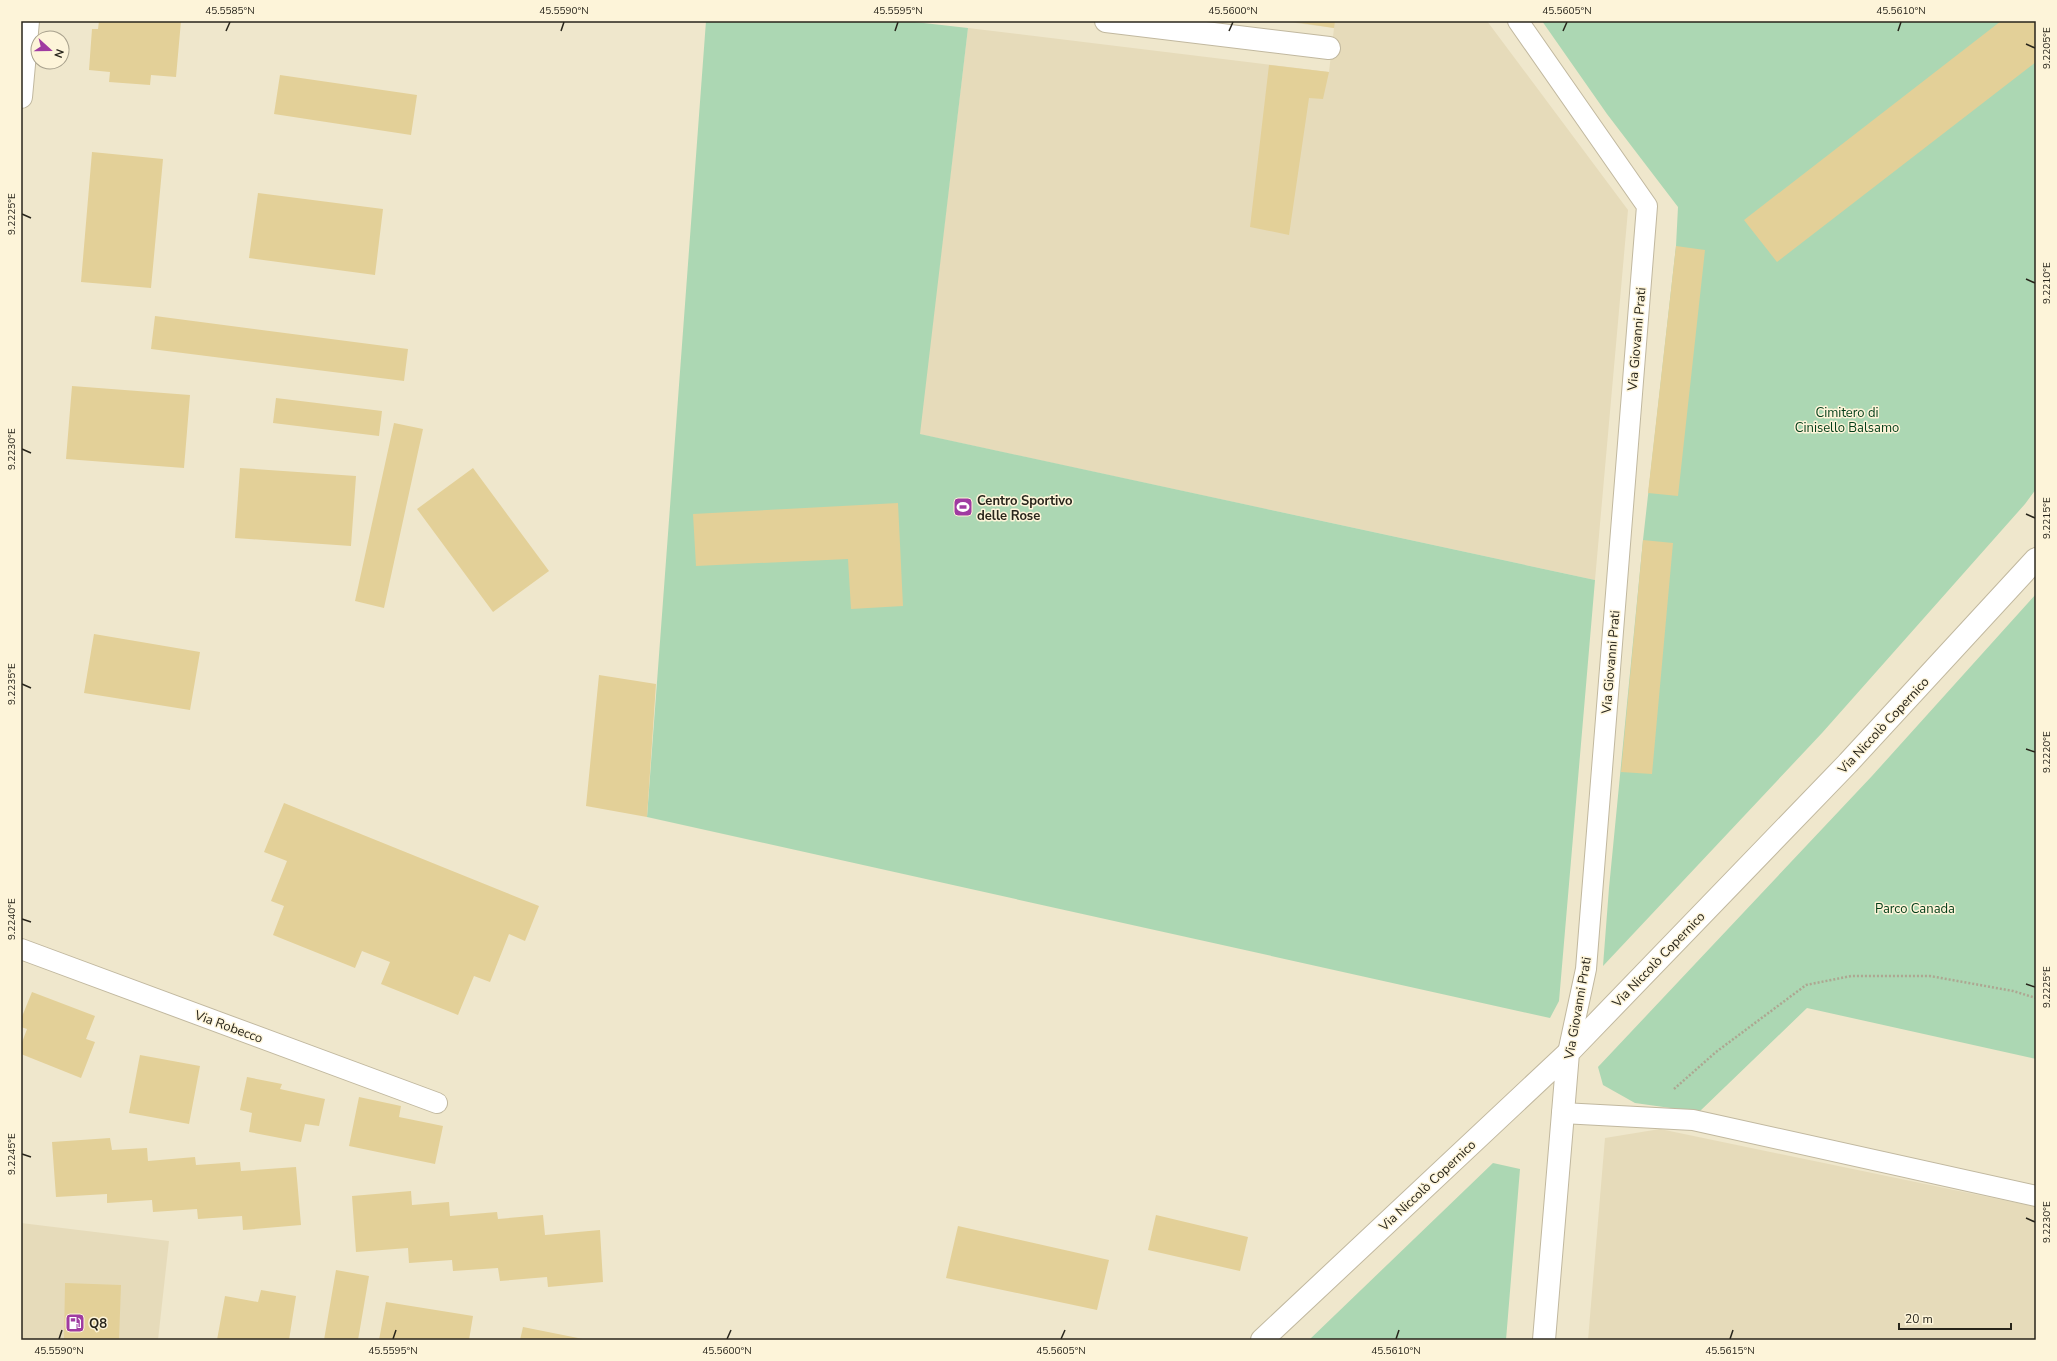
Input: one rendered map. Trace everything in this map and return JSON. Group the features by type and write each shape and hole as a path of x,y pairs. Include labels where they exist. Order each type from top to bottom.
{"street":[{"path":"21,97 28,21"},
{"path":"1106,21 1329,48"},
{"name":"Via Niccolò Copernico","path":"1262,1340 1568,1053 1848,763 2036,559"},
{"name":"Via Giovanni Prati","path":"1544,1340 1568,1053"}],"lane":[{"name":"Via Giovanni Prati","path":"1518,21 1647,206 1586,969 1568,1053"},
{"name":"Via Robecco","path":"21,949 437,1103"},
{"path":"1562,1113 1693,1120 2036,1196"}],"path":[{"path":"1671,1091 1716,1052 1806,985 1851,976 1930,976 2013,991 2036,998"}],"shaded area":[{"path":"1280,21 1487,21 1628,210 1595,580 919,434 968,28 1329,72 1334,28"},
{"path":"1660,1129 2036,1207 2036,1340 1588,1340 1605,1138"},
{"path":"21,1223 169,1241 158,1340 21,1340"}],"green space":[{"name":"Centro Sportivo delle Rose","path":"706,21 906,21 968,28 920,434 1595,580 1559,1001 1550,1018 647,817"},
{"name":"Cimitero di Cinisello Balsamo","path":"1542,21 2036,21 2036,489 2025,504 1822,733 1603,966 1609,888 1643,540 1676,246 1678,207 1607,114"},
{"name":"Parco Canada","path":"2036,594 2036,1059 1807,1008 1699,1112 1635,1103 1603,1085 1598,1067 1872,776"},
{"path":"1493,1163 1520,1169 1506,1340 1309,1340"}],"building":[{"path":"99,21 181,21 176,77 151,75 150,85 109,82 110,72 89,70 92,29 98,29"},
{"path":"1288,21 1335,21 1334,28"},
{"path":"2001,21 2036,21 2036,62 1777,262 1744,220"},
{"path":"1269,65 1329,72 1323,99 1309,98 1289,235 1250,227"},
{"path":"280,75 417,95 411,135 274,114"},
{"path":"92,152 163,159 151,288 81,282"},
{"path":"258,193 383,209 375,275 249,258"},
{"path":"1676,246 1705,250 1678,496 1648,493"},
{"path":"155,316 408,349 404,381 151,349"},
{"path":"72,386 190,395 184,468 66,459"},
{"path":"276,398 382,411 379,436 273,423"},
{"path":"394,423 423,429 384,608 355,601"},
{"path":"240,468 356,476 351,546 235,538"},
{"path":"473,468 549,571 493,612 417,509"},
{"path":"898,503 903,606 851,609 848,559 696,566 693,514"},
{"path":"1643,540 1673,543 1652,774 1621,772"},
{"path":"94,634 200,652 190,710 84,693"},
{"path":"599,675 656,684 647,817 586,806"},
{"path":"284,803 539,906 525,941 509,934 490,982 474,976 458,1015 381,984 390,962 362,951 355,968 273,935 284,906 271,901 287,861 264,852"},
{"path":"32,992 95,1016 86,1039 95,1042 81,1078 21,1054 21,1045 27,1029 21,1027 21,1019"},
{"path":"140,1055 200,1066 189,1124 129,1113"},
{"path":"247,1077 282,1084 280,1089 325,1099 319,1126 305,1124 301,1142 249,1132 252,1113 240,1110"},
{"path":"359,1097 401,1106 399,1117 443,1126 435,1164 349,1146"},
{"path":"110,1138 112,1150 147,1148 148,1161 195,1157 196,1165 240,1162 241,1171 296,1167 301,1225 243,1230 242,1216 198,1219 197,1209 153,1212 152,1200 107,1203 107,1194 56,1197 52,1142"},
{"path":"411,1191 412,1205 449,1202 450,1216 497,1212 498,1219 543,1215 545,1235 600,1230 603,1282 548,1287 547,1277 500,1281 498,1268 453,1271 452,1260 409,1263 408,1248 356,1252 352,1196"},
{"path":"1156,1215 1248,1237 1240,1271 1148,1250"},
{"path":"958,1226 1109,1260 1097,1310 946,1278"},
{"path":"336,1270 369,1276 358,1340 324,1340"},
{"path":"65,1283 121,1285 119,1340 64,1340"},
{"path":"261,1290 296,1296 289,1340 217,1340 225,1296 258,1302"},
{"path":"386,1302 473,1316 469,1340 379,1340"},
{"path":"523,1327 583,1339 583,1340 520,1340"}],"place":[{"name":"Centro Sportivo delle Rose","path":"963,507"},
{"name":"Q8","path":"75,1323"}]}
